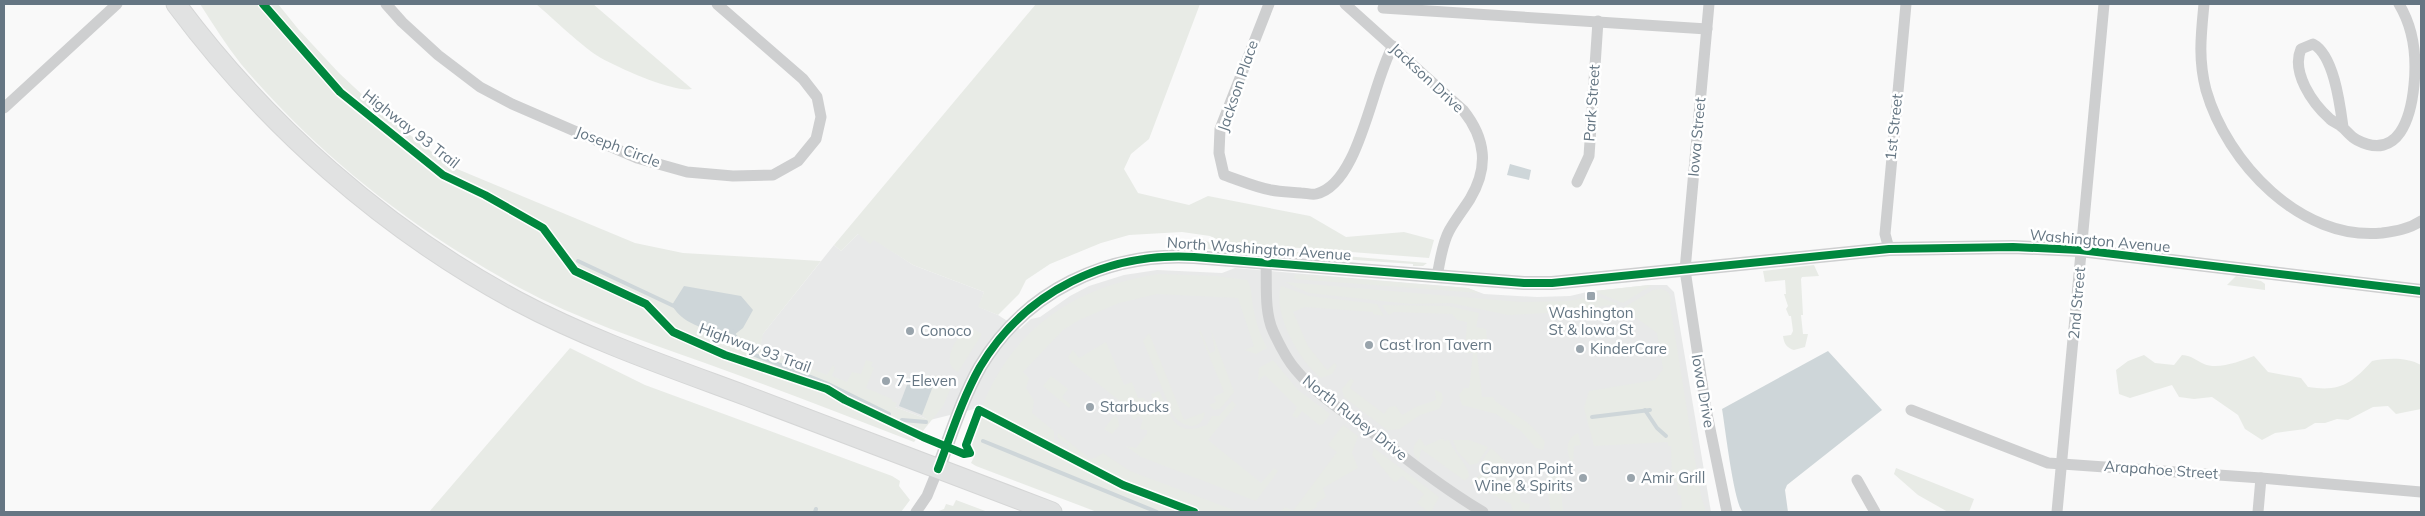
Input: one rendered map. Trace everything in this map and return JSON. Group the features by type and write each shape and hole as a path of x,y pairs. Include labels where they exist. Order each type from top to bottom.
{"highway":[{"path":"176,4 221,61 292,136 332,174 445,258 517,301 620,348 1052,512"}],"street":[{"path":"4,108 117,4"},
{"name":"Joseph Circle","path":"386,4 402,22 438,55 480,86 512,104 637,158 687,172 733,176 773,175 798,161 816,139 821,117 817,97 803,79 717,4"},
{"name":"Jackson Place","path":"1269,4 1220,129 1219,153 1224,175 1271,190 1317,194 1330,186 1345,171 1353,156 1362,135 1385,60 1393,46"},
{"name":"Jackson Drive","path":"1345,4 1463,110 1475,125 1481,140 1482,169 1471,196 1448,232 1438,276"},
{"name":"Iowa Street","path":"1685,270 1709,4"},
{"name":"1st Street","path":"1889,249 1885,239 1906,4"},
{"name":"2nd Street","path":"2057,512 2081,269 2080,250 2104,4"},
{"path":"2204,4 2199,51 2207,92 2224,131 2257,178 2303,216 2342,231 2369,234 2395,231 2414,226 2421,221"},
{"path":"2343,127 2334,79 2320,47 2313,44 2301,49 2298,57 2301,77 2330,119 2343,127 2356,139 2379,145 2390,143 2400,133 2408,120 2413,91 2415,50 2411,30 2399,4"},
{"path":"1383,8 1707,29"},
{"name":"Park Street","path":"1577,182 1588,156 1598,22"},
{"name":"Washington Avenue","path":"1685,270 1889,249 2013,247 2080,250 2421,291"},
{"name":"North Washington Avenue","path":"938,469 980,367 1010,326 1034,305 1058,288 1100,268 1144,257 1174,256 1552,283 1685,270"},
{"name":"North Rubey Drive","path":"1266,263 1268,310 1272,329 1296,371 1324,396 1385,443 1450,492 1483,512"},
{"name":"Iowa Drive","path":"1685,270 1706,409 1727,512"},
{"name":"Arapahoe Street","path":"1911,410 2048,464 2062,463 2421,492"},
{"path":"916,512 927,496 938,469"},
{"path":"2258,512 2261,478"},
{"path":"1857,480 1875,512"}],"shaded area":[{"path":"200,4 278,4 339,73 384,115 450,166 635,243 683,253 821,261 763,334 760,349 827,375 833,365 835,368 832,376 847,382 852,372 861,374 866,360 873,362 871,366 874,368 866,388 892,399 892,401 897,403 895,407 927,419 922,415 935,376 940,375 953,383 943,406 914,442 610,328 540,299 479,264 404,215 335,160 271,98 241,64"},
{"path":"536,4 593,4 692,89 660,84 601,58"},
{"path":"1036,4 1200,4 1149,139 1131,154 1124,169 1138,193 1189,205 1208,196 1310,216 1346,237 1404,232 1434,240 1429,258 1223,242 1210,236 1182,232 1129,235 1101,243 1050,264 1026,280 1019,294 998,315 978,307 984,292 913,265 874,240 870,244 858,234 841,251 834,245"},
{"path":"1510,164 1531,170 1529,180 1507,175"},
{"path":"858,234 874,239 913,265 984,292 979,307 998,315 1020,329 1031,319 1040,317 1070,296 1089,286 1124,275 1157,270 1222,273 1235,268 1468,288 1484,294 1537,297 1570,296 1587,292 1649,285 1667,285 1674,292 1711,512 1201,512 1123,482 982,407 930,420 759,357 762,335 834,245 841,251"},
{"path":"1199,238 1219,246 1293,252 1292,256 1207,249"},
{"path":"1297,252 1427,263 1423,266 1413,266 1413,264 1296,256"},
{"path":"1814,265 1819,276 1802,277 1801,279 1803,334 1808,334 1805,347 1794,350 1786,345 1783,336 1791,335 1793,331 1791,316 1789,316 1786,309 1788,306 1784,294 1786,294 1785,280 1765,282 1763,271"},
{"path":"1159,274 1216,276 1247,280 1256,321 1267,348 1256,354 1245,350 1254,346 1238,298 1157,294 1119,303 1079,320 1063,330 1023,372 1029,378 1026,388 1034,401 1032,413 1054,431 1054,439 1065,447 1065,451 982,407 995,379 1011,354 1030,333 1051,315 1075,300 1101,289 1129,280"},
{"path":"1295,274 1468,288 1480,293 1294,279"},
{"path":"2236,276 2261,281 2265,284 2265,290 2227,285"},
{"path":"1285,282 1520,302 1569,301 1596,296 1618,304 1563,312 1508,315 1451,303 1410,304 1309,293"},
{"path":"1649,285 1652,285 1623,303 1594,291"},
{"path":"684,286 741,296 753,310 743,328 734,335 699,326 684,318 672,305"},
{"path":"1281,286 1309,296 1377,304 1384,316 1373,314 1373,312 1305,307 1293,312 1308,346 1327,370 1335,363 1337,366 1332,374 1321,378 1305,361 1284,323 1280,310 1279,297"},
{"path":"1662,289 1669,293 1671,300 1670,305 1701,496 1706,512 1679,512 1679,509 1682,508 1681,495 1678,495 1677,482 1672,482 1671,446 1668,446 1668,442 1594,446 1584,408 1589,391 1655,380 1663,369 1657,333 1623,308 1653,290"},
{"path":"1382,305 1448,306 1479,313 1476,327 1486,329 1487,340 1476,344 1482,397 1493,397 1495,401 1527,423 1545,442 1543,450 1536,448 1521,431 1496,414 1462,405 1459,395 1464,388 1469,388 1473,353 1465,353 1467,322 1457,320 1452,314 1394,312 1389,315"},
{"path":"970,327 982,334 958,372 950,362 950,356 955,342"},
{"path":"1200,330 1210,353 1215,351 1211,330 1234,392 1220,409 1214,410 1209,405 1216,402 1214,397 1224,392"},
{"path":"1149,333 1184,420 1205,412 1200,423 1192,426 1187,425 1173,415 1143,341"},
{"path":"1106,342 1124,385 1132,382 1138,398 1144,398 1148,405 1154,402 1151,394 1159,391 1171,416 1180,427 1187,429 1207,425 1212,416 1219,416 1232,401 1236,405 1208,440 1261,483 1274,468 1278,471 1256,501 1141,457 1126,446 1136,448 1147,434 1147,430 1140,429 1143,419 1138,416 1135,420 1133,419 1126,406 1071,362 1068,357 1073,350 1079,358"},
{"path":"570,348 645,385 892,476 900,481 899,486 910,500 901,512 429,512"},
{"path":"1828,351 1882,410 1787,485 1785,490 1788,512 1743,512 1733,481 1722,409"},
{"path":"2144,355 2155,363 2174,365 2182,355 2210,366 2229,364 2254,356 2268,372 2301,378 2308,387 2319,388 2337,387 2351,381 2372,361 2403,359 2421,365 2421,409 2396,414 2388,406 2373,407 2348,420 2337,419 2325,423 2315,423 2305,429 2275,433 2262,440 2245,429 2238,415 2212,397 2194,399 2179,397 2172,385 2130,398 2119,394 2116,370 2128,361"},
{"path":"1273,360 1298,390 1330,414 1323,424 1319,425 1302,411 1297,418 1292,416 1297,407 1265,375 1258,381 1259,368"},
{"path":"1051,376 1068,389 1062,397 1071,405 1069,408 1043,386"},
{"path":"910,377 933,386 922,415 899,406"},
{"path":"1351,378 1354,381 1350,388 1384,414 1389,407 1396,406 1402,415 1418,406 1436,400 1435,390 1442,393 1443,401 1439,409 1420,415 1400,429 1387,430 1344,397 1342,389"},
{"path":"980,413 1110,482 1185,512 1097,512 976,466 971,463 975,455 968,443"},
{"path":"1115,415 1119,426 1112,434 1104,429"},
{"path":"1343,425 1358,436 1352,453 1358,468 1323,488 1326,497 1316,503 1317,507 1311,510 1311,512 1280,512 1285,507 1293,511 1337,452 1328,445"},
{"path":"1058,433 1090,459 1103,453 1130,471 1239,512 1199,512 1123,482 1068,453 1069,446 1057,437"},
{"path":"1578,433 1581,445 1574,446 1573,464 1571,464 1568,446 1570,439"},
{"path":"1420,438 1425,446 1443,438 1444,441 1449,440 1468,471 1469,476 1465,481 1421,449 1419,461 1414,449 1415,444"},
{"path":"1453,440 1469,440 1488,447 1478,463 1470,465 1457,451"},
{"path":"1374,448 1439,497 1431,512 1425,512 1426,510 1417,503 1424,494 1402,476 1396,482 1393,481 1372,455"},
{"path":"1491,448 1504,460 1514,477 1495,477 1482,470 1482,462"},
{"path":"1553,463 1560,477 1563,512 1551,512 1546,468 1547,464"},
{"path":"1896,468 1974,499 1969,512 1948,512 1918,495 1894,474"},
{"path":"1480,475 1507,481 1518,479 1521,502 1530,504 1529,512 1513,512 1511,504 1470,483"},
{"path":"956,500 988,512 936,512 944,509 946,504 953,506"}],"waterway":[{"path":"578,261 676,307"},
{"path":"733,331 734,335 750,353 826,383 889,414"},
{"path":"1645,410 1657,428 1666,436"},
{"path":"1592,417 1650,410"},
{"path":"902,420 926,422"},
{"path":"983,441 1157,512"}],"cycle path":[{"name":"Highway 93 Trail","path":"263,4 340,92 443,175 485,195 543,228 575,271 646,304 673,332 725,355 827,389 845,400 964,454 970,453 966,445 979,410 1123,485 1194,512"},
{"path":"938,469 962,404 980,367 999,340 1020,317 1045,297 1071,282 1100,270 1130,261 1162,257 1194,257 1524,283 1552,283 1889,249 2013,247 2080,250 2421,291"}],"place":[{"name":"Washington St & Iowa St","path":"1591,296"},
{"name":"Conoco","path":"910,331"},
{"name":"Cast Iron Tavern","path":"1369,345"},
{"name":"KinderCare","path":"1580,349"},
{"name":"7-Eleven","path":"886,381"},
{"name":"Starbucks","path":"1090,407"},
{"name":"Canyon Point Wine & Spirits","path":"1583,478"},
{"name":"Amir Grill","path":"1631,478"}]}
